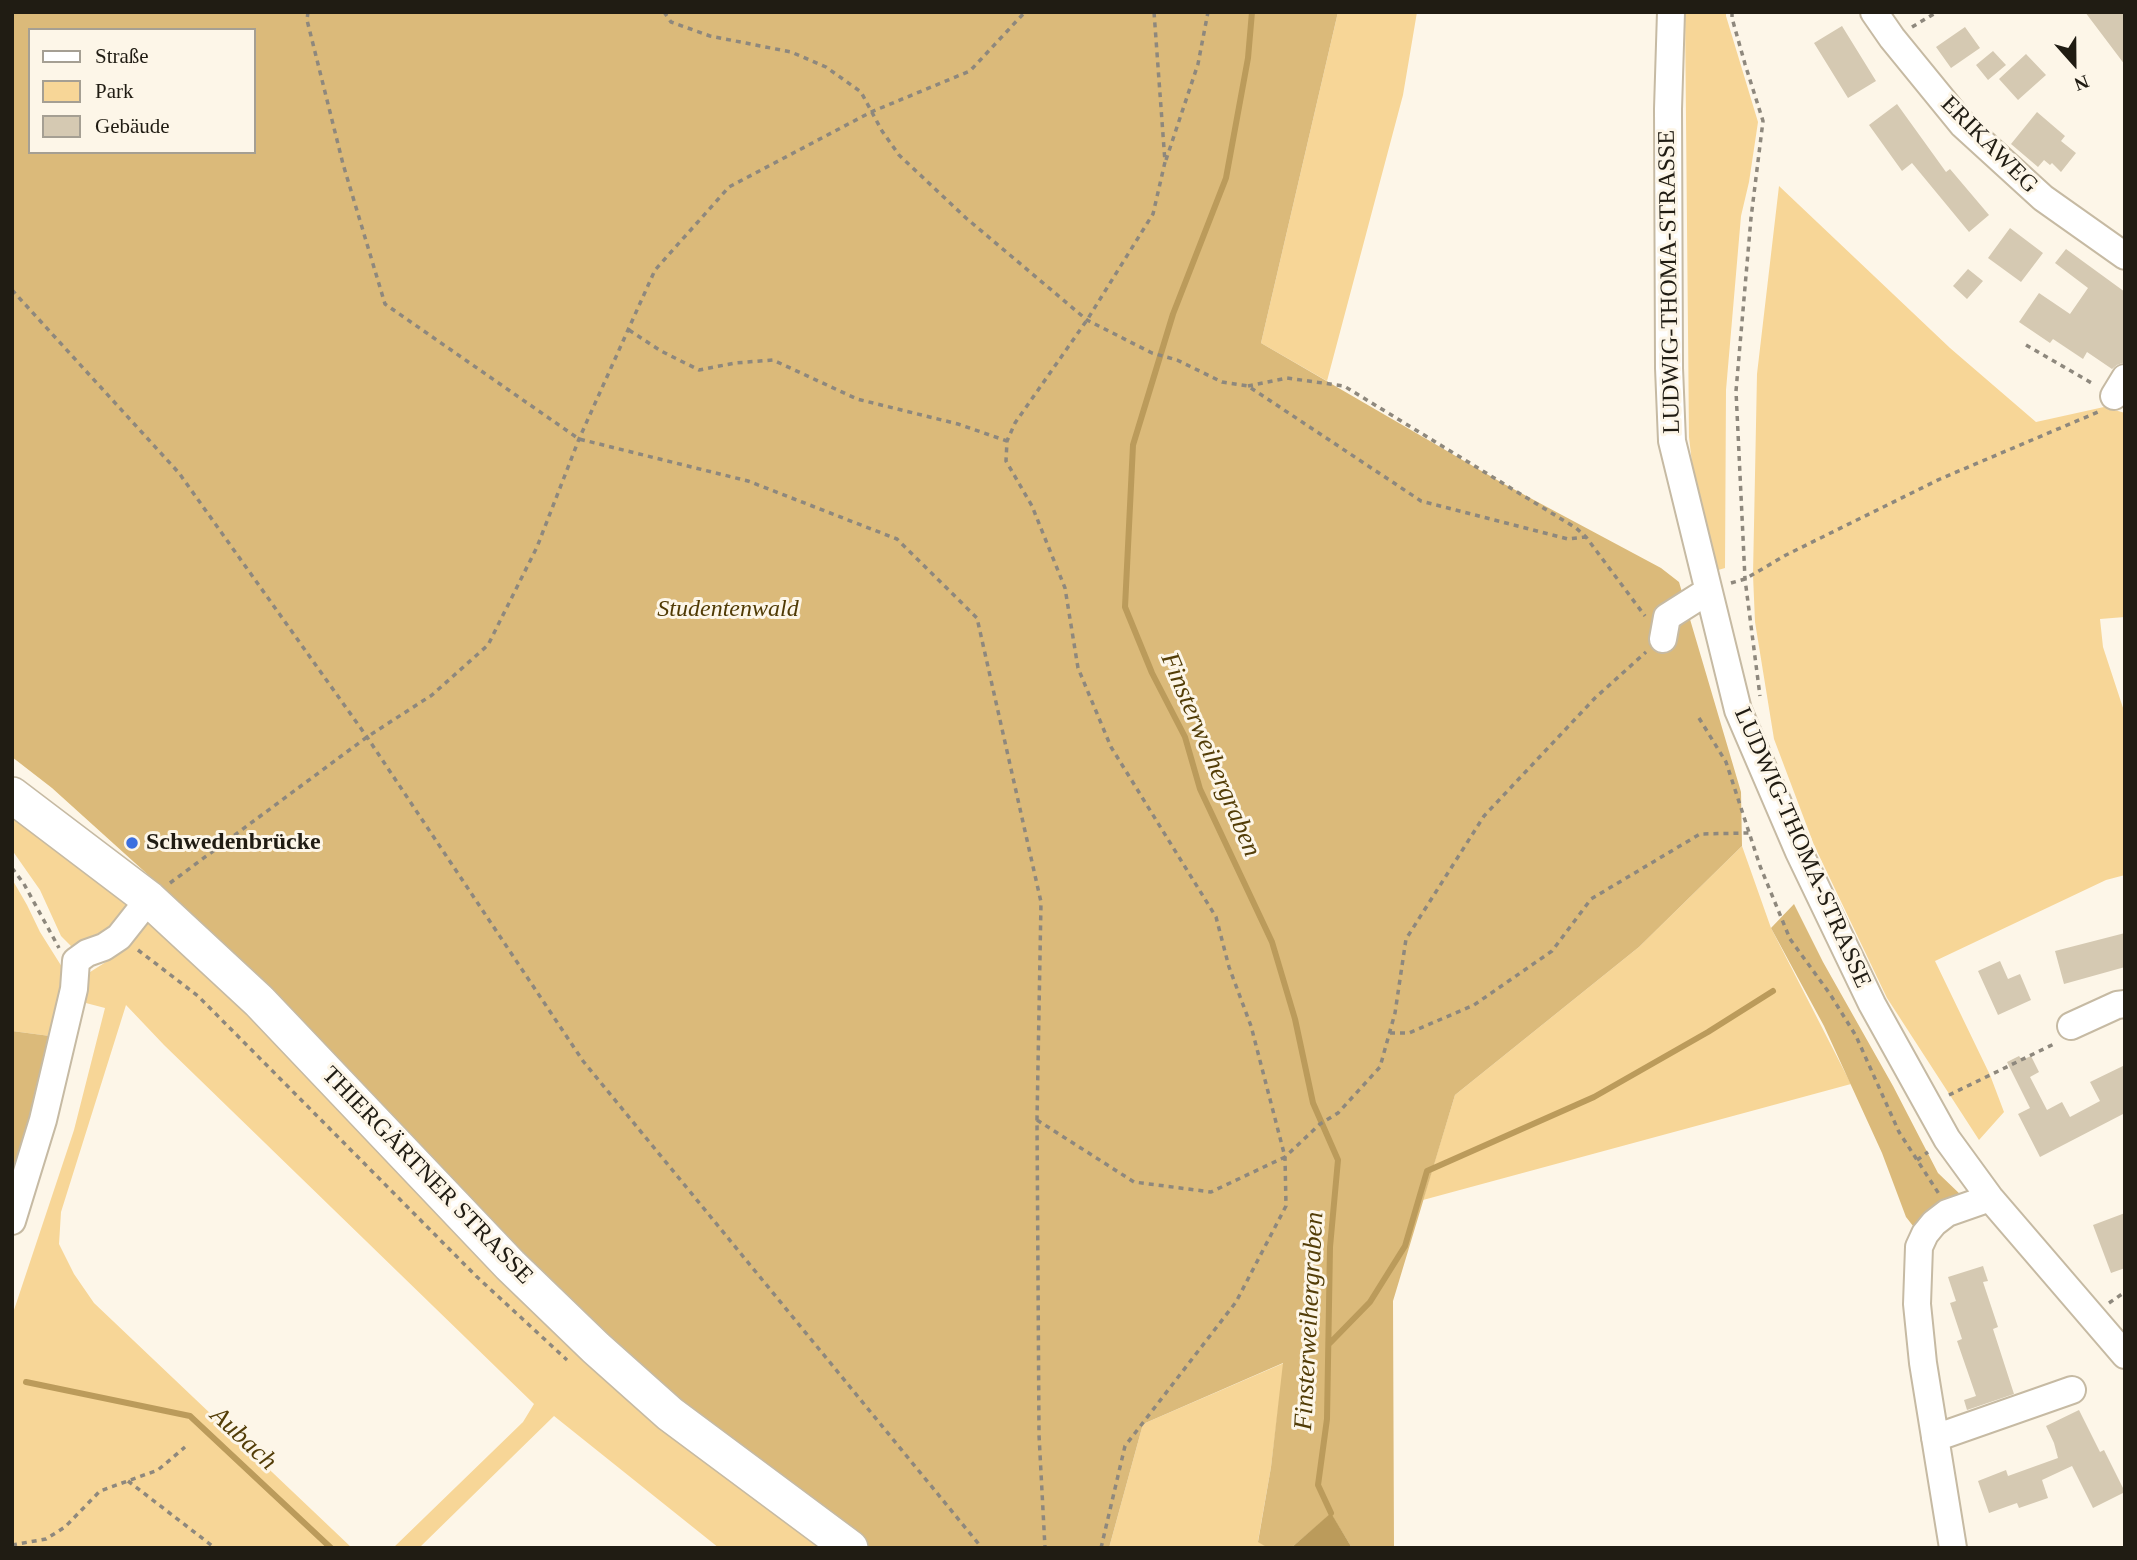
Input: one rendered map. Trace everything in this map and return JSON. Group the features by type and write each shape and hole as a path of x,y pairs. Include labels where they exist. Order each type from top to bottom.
{"main road":[{"name":"THIERGÄRTNER STRASSE","path":"12,795 149,899 259,1001 510,1265 596,1348 670,1414 850,1548"}],"street":[{"name":"LUDWIG-THOMA-STRASSE","path":"1671,12 1668,109 1672,441 1738,710 1789,828 1872,1003 1947,1139 1990,1198 2125,1356"},
{"name":"ERIKAWEG","path":"1874,12 1963,125 2043,198 2125,256"},
{"path":"1662,639 1667,617 1707,591"},
{"path":"12,1221 46,1108 74,989 76,961 118,937 149,899"},
{"path":"2071,1026 2125,1004"},
{"path":"1953,1548 1923,1363 1917,1304 1919,1247 1934,1223 1947,1213 1990,1198"},
{"path":"1935,1438 2072,1391"}],"path":[{"path":"308,12 307,20 342,164 385,304 579,439 748,481 897,539 977,618 1041,902 1037,1120 1040,1435 1045,1548"},
{"path":"664,12 671,22 710,37 791,52 827,67 861,92 870,112 899,155 966,218 1087,320 1152,353 1177,360 1222,382 1248,386 1287,378 1344,386 1576,528 1586,537 1662,639 1628,666 1595,698 1484,816 1406,939 1395,1013 1380,1067 1338,1113 1320,1124 1284,1157 1211,1192 1134,1182 1037,1120"},
{"path":"149,899 367,737 432,695 488,645 537,547 579,439 654,270 729,187 870,112 970,71 1025,12"},
{"path":"1154,12 1165,163"},
{"path":"1101,1548 1125,1446 1236,1302 1286,1206 1284,1157 1251,1026 1229,967 1216,916 1111,747 1077,668 1065,588 1032,506 1006,461 1007,442 1015,423 1087,320 1153,214 1165,163 1198,64 1208,12"},
{"path":"1732,12 1763,121 1751,218 1736,391 1745,579 1761,706"},
{"path":"1892,38 1937,12"},
{"path":"12,290 179,473 367,737 583,1061 982,1548"},
{"path":"628,330 699,370 735,363 773,360 857,400 958,424 1007,442"},
{"path":"1745,579 1786,555 1940,479 2098,412 2119,387 2026,345"},
{"path":"1248,386 1421,501 1568,539 1586,537"},
{"path":"1699,718 1726,762 1760,866 1790,939 1830,994 1856,1036 1899,1132 1940,1197 1947,1213"},
{"path":"1390,1032 1409,1034 1474,1005 1552,951 1591,899 1700,834 1749,833"},
{"path":"12,868 24,884 59,948 76,961"},
{"path":"1953,1105 1947,1096 2060,1040 2071,1026"},
{"path":"1916,1160 1947,1139"},
{"path":"12,1545 46,1539 65,1527 100,1491 158,1470 185,1447"},
{"path":"128,1481 215,1548"}],"green space":[{"name":"Studentenwald","path":"12,12 1338,12 1261,343 1504,484 1661,568 1679,582 1741,792 1742,846 1639,947 1455,1095 1393,1301 1394,1548 1352,1548 1331,1514 1291,1548 1268,1548 1258,1542 1271,1467 1283,1363 1143,1424 1109,1548 861,1548 761,1471 600,1330 176,900 52,788 12,757"},
{"path":"1338,12 1417,12 1403,95 1327,381 1261,343"},
{"path":"1685,12 1726,12 1758,122 1741,216 1726,390 1725,568 1715,571 1704,568 1689,437"},
{"path":"1779,186 1950,348 2036,422 2104,407 2125,413 2125,617 2100,619 2103,647 2125,714 2125,875 2106,880 1935,961 1990,1075 2004,1112 1979,1140 1887,998 1814,845 1774,739 1755,622 1753,575 1757,374"},
{"path":"12,816 157,922 828,1548 719,1548 554,1416 419,1548 393,1548 523,1422 534,1404 126,1005 61,1212 59,1244 74,1274 94,1303 352,1548 12,1548 12,1316 74,1130 105,1008 82,1002 87,974 109,960 97,946 76,951 61,936 40,890 12,850"},
{"path":"1742,846 1771,928 1851,1084 1423,1200 1455,1095 1639,947"},
{"path":"12,879 62,967 64,982 50,1036 12,1031"},
{"path":"1794,904 1938,1173 1962,1196 1917,1231 1906,1217 1882,1153 1824,1026 1771,928"},
{"path":"12,1031 50,1036 12,1201"},
{"path":"1284,1363 1271,1467 1258,1541 1268,1548 1109,1548 1143,1424"}],"shaded area":[{"path":"1331,1513 1352,1548 1291,1548"}],"building":[{"path":"2085,12 2125,12 2125,65"},
{"path":"1842,26 1876,81 1848,98 1814,43"},
{"path":"1965,27 1980,48 1951,68 1936,47"},
{"path":"1993,51 2006,65 1988,80 1976,65"},
{"path":"2026,54 2046,75 2018,100 1999,79"},
{"path":"1897,104 1946,172 1950,169 1989,215 1969,232 1912,163 1902,171 1869,125"},
{"path":"2037,112 2065,136 2061,141 2076,153 2061,172 2052,163 2050,165 2044,160 2038,167 2011,144"},
{"path":"2010,228 2043,253 2021,282 1988,258"},
{"path":"2066,249 2125,292 2125,362 2112,369 2087,352 2083,359 2053,339 2050,343 2019,322 2039,293 2070,314 2088,288 2055,263"},
{"path":"1968,269 1983,281 1967,299 1953,286"},
{"path":"2125,933 2125,967 2064,984 2055,951"},
{"path":"2000,961 2008,979 2020,974 2031,1000 1998,1015 1978,971"},
{"path":"2019,1056 2022,1060 2031,1056 2039,1072 2030,1077 2047,1110 2062,1102 2070,1117 2100,1101 2090,1082 2125,1065 2125,1113 2040,1157 2018,1114 2030,1108 2007,1062"},
{"path":"2125,1213 2125,1268 2111,1273 2093,1225"},
{"path":"1983,1266 1988,1281 1983,1282 1998,1327 1993,1329 2014,1394 1967,1410 1964,1400 1976,1396 1957,1341 1962,1339 1950,1303 1956,1301 1948,1277"},
{"path":"2079,1410 2100,1452 2104,1450 2125,1492 2093,1508 2072,1466 2042,1480 2048,1498 2019,1508 2017,1503 1989,1513 1978,1481 2006,1470 2008,1476 2058,1458 2046,1426"}],"waterway":[{"name":"Finsterweihergraben","path":"1252,12 1248,58 1226,178 1173,314 1133,445 1125,607 1152,673 1185,737 1200,789 1272,942 1295,1019 1313,1103 1338,1160 1330,1247 1327,1419 1318,1485 1331,1513"},
{"path":"1329,1344 1370,1302 1405,1246 1427,1171 1594,1097 1708,1032 1773,991"},
{"name":"Aubach","path":"26,1382 190,1416 331,1548"}],"place":[{"name":"Schwedenbrücke","path":"132,843"}]}
